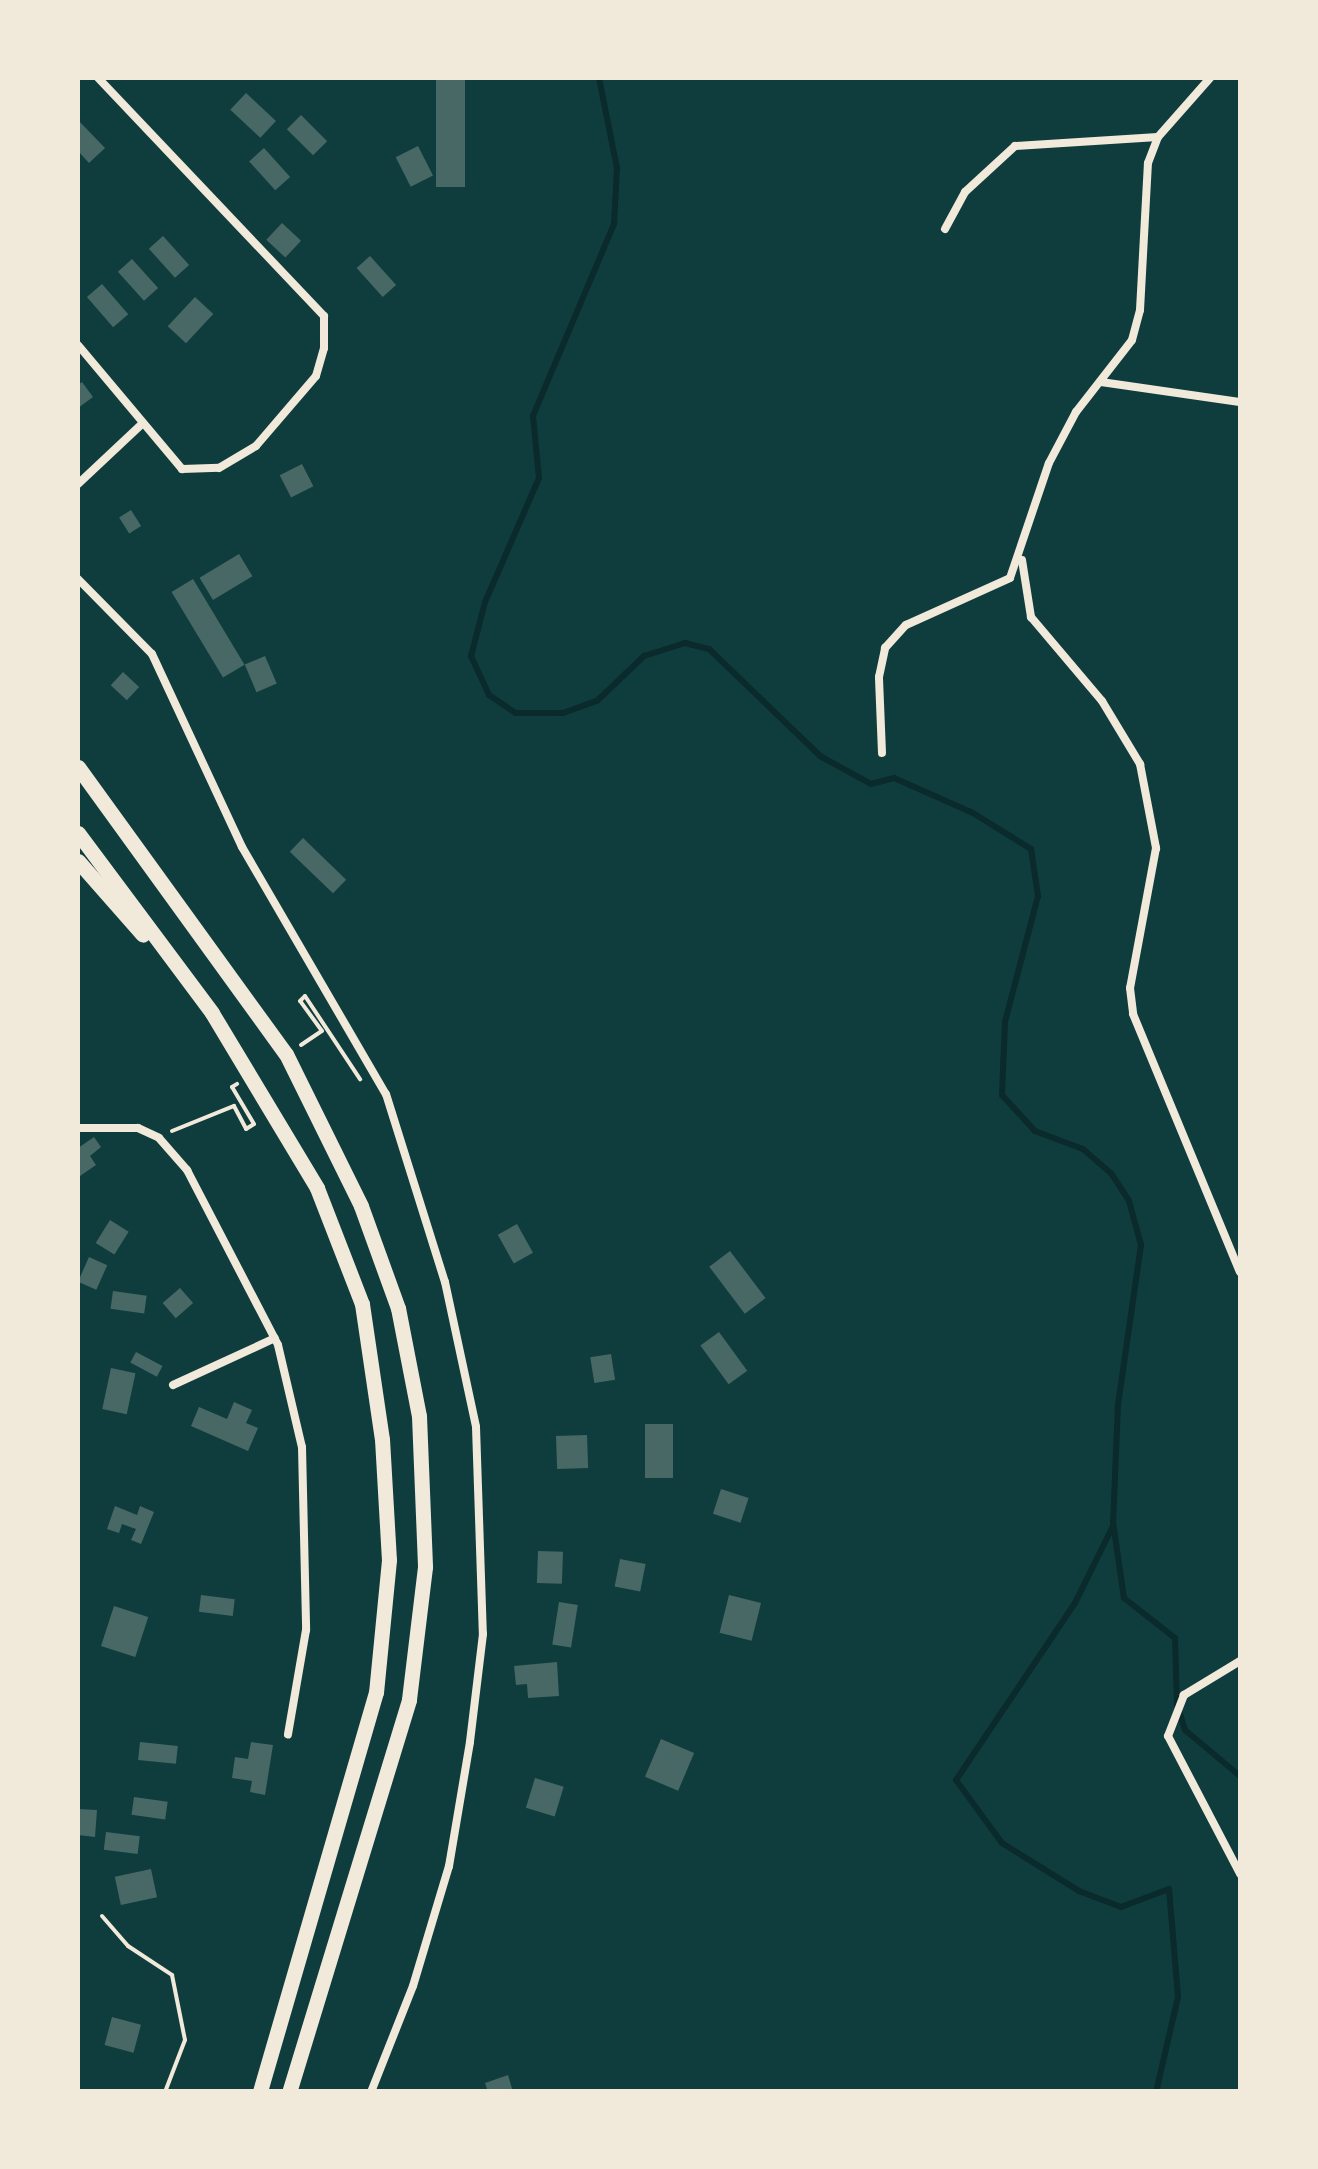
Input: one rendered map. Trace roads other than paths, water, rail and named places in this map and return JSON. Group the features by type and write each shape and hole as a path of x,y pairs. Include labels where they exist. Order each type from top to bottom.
{"highway":[{"path":"78,756 286,1054 373,1240 398,1308 419,1416 426,1567 409,1700 289,2092"},
{"path":"78,767 120,820"},
{"path":"78,832 212,1013 317,1188 362,1304 382,1439 389,1560 376,1692 260,2092"},
{"path":"78,861 212,1013"}],"street":[{"path":"78,345 182,469 218,468 256,446 316,376 324,316 98,78"},
{"path":"882,754 879,677 885,648 906,625 1010,578 1022,556 1049,463 1132,340 1140,310 1148,163 1158,136 1210,78"},
{"path":"945,230 966,192 1015,146 1158,136"},
{"path":"1101,382 1240,402"},
{"path":"78,484 142,424"},
{"path":"1022,556 1031,617 1102,701 1140,764 1156,848 1130,988 1133,1014 1240,1272"},
{"path":"78,579 152,654 242,846 386,1094 445,1282 476,1428 483,1634 470,1742 449,1866 413,1986 371,2092"},
{"path":"78,1128 138,1128 159,1138 187,1170 274,1338 302,1447 306,1630 288,1734"},
{"path":"173,1385 274,1338"},
{"path":"1240,1661 1184,1695 1168,1736 1204,1815 1240,1874"}],"waterway":[{"path":"599,78 617,168 614,224 533,416 539,478 485,602 471,656 489,695 516,713 563,713 598,700 644,656 685,643 709,649 820,756 871,784 894,778 973,813 1031,849 1038,896 1005,1022 1002,1095 1035,1131 1083,1149 1111,1173 1129,1201 1141,1245 1118,1405 1113,1522 1124,1598 1175,1638 1177,1705 1185,1730 1240,1776"},
{"path":"1112,1528 1075,1603 956,1780 1002,1843 1079,1891 1121,1907 1169,1889 1178,1997 1156,2092"}]}
